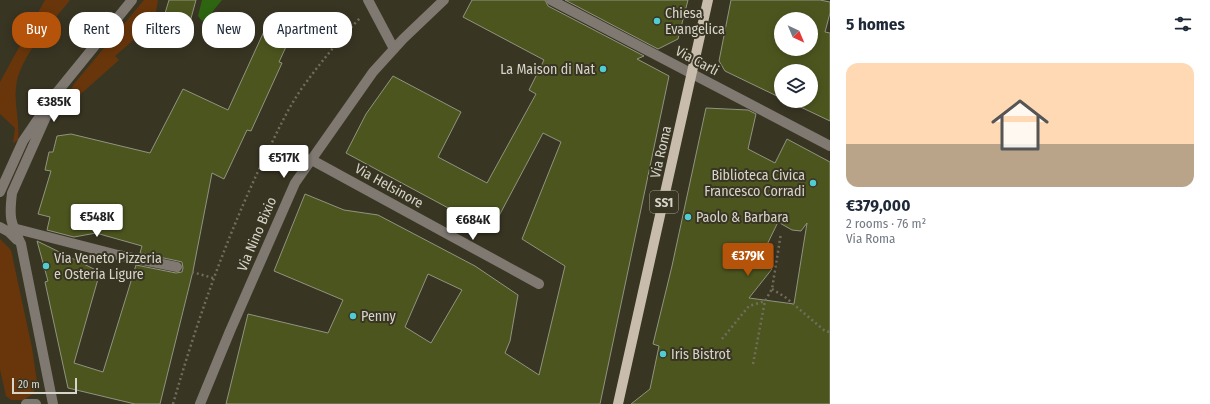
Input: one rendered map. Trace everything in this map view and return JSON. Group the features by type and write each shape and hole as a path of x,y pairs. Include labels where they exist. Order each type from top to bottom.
{"main road":[{"name":"Via Roma","path":"618,404 708,0"}],"street":[{"path":"0,192 23,141 57,92 132,0"},
{"name":"Via Nino Bixio","path":"200,404 295,183 310,159 373,72 444,0"},
{"name":"Via Carli","path":"551,0 830,146"},
{"path":"370,3 394,49"},
{"path":"52,404 21,244 11,222 12,193 57,92"},
{"name":"Via Helsinore","path":"310,159 539,284"},
{"path":"0,228 9,232 21,244"},
{"path":"13,228 118,255 177,267"},
{"path":"26,404 36,404"}],"path":[{"path":"173,404 212,278 245,199 281,125 301,89 324,58 370,3"},
{"path":"753,364 765,301 772,290 781,233"},
{"path":"202,275 212,278"},
{"path":"772,290 785,297 824,331 830,332"},
{"path":"722,339 749,306 765,301"}],"shaded area":[{"path":"45,0 70,0 60,12 38,12"},
{"path":"144,0 158,0 156,12 134,12"},
{"path":"202,0 222,0 213,12 202,12 202,21 198,16"},
{"path":"132,14 132,41 115,56 119,60 75,99 68,94 74,84 104,48 124,48 124,24"},
{"path":"19,48 32,48 18,77 16,101 18,140 13,143 15,128 0,114 0,82"},
{"path":"0,239 11,250 32,348 37,382 33,394 23,400 11,400 6,396 0,369"}],"building":[{"path":"169,0 196,0 193,12 165,12"},
{"path":"472,0 545,0 548,6 644,56 637,59 669,76 600,404 226,404 248,314 328,333 343,300 274,271 305,194 344,210 378,215 475,266 518,295 510,341 505,353 539,375 565,266 522,239 561,142 543,133 491,231 346,153 366,114 393,76 461,112 438,157 487,183 536,94 529,90 544,60 463,17","holes":["428,274 462,290 431,343 405,327"]},
{"name":"Chiesa Evangelica","path":"565,0 688,0 678,39 658,49"},
{"path":"731,0 820,0 830,2 830,13 825,32 830,33 830,121 803,108 818,108 818,64 774,64 774,95 725,71 719,61"},
{"path":"263,33 263,48 285,48 279,62 282,63 251,131 247,130 224,179 212,173 193,271 160,404 135,404 68,388 45,282 48,281 37,241 100,272 74,363 103,372 136,265 176,273 182,272 183,268 182,262 140,253 142,246 96,233 74,237 47,230 50,217 38,214 51,171 45,170 49,152 53,152 57,136 71,134 150,153 183,89 228,110"},
{"path":"706,108 748,110 756,114 748,149 775,163 787,139 830,162 830,404 631,404 650,389 659,346 653,344 672,266","holes":["778,222 792,230 801,231 807,223 794,304 749,298 772,269 762,255"]}],"place":[{"name":"Chiesa Evangelica","path":"657,21"},
{"name":"La Maison di Nat","path":"603,69"},
{"name":"Biblioteca Civica Francesco Corradi","path":"813,183"},
{"name":"Paolo & Barbara","path":"688,217"},
{"name":"Via Veneto Pizzeria e Osteria Ligure","path":"46,266"},
{"name":"Penny","path":"353,316"},
{"name":"Iris Bistrot","path":"663,354"}]}
